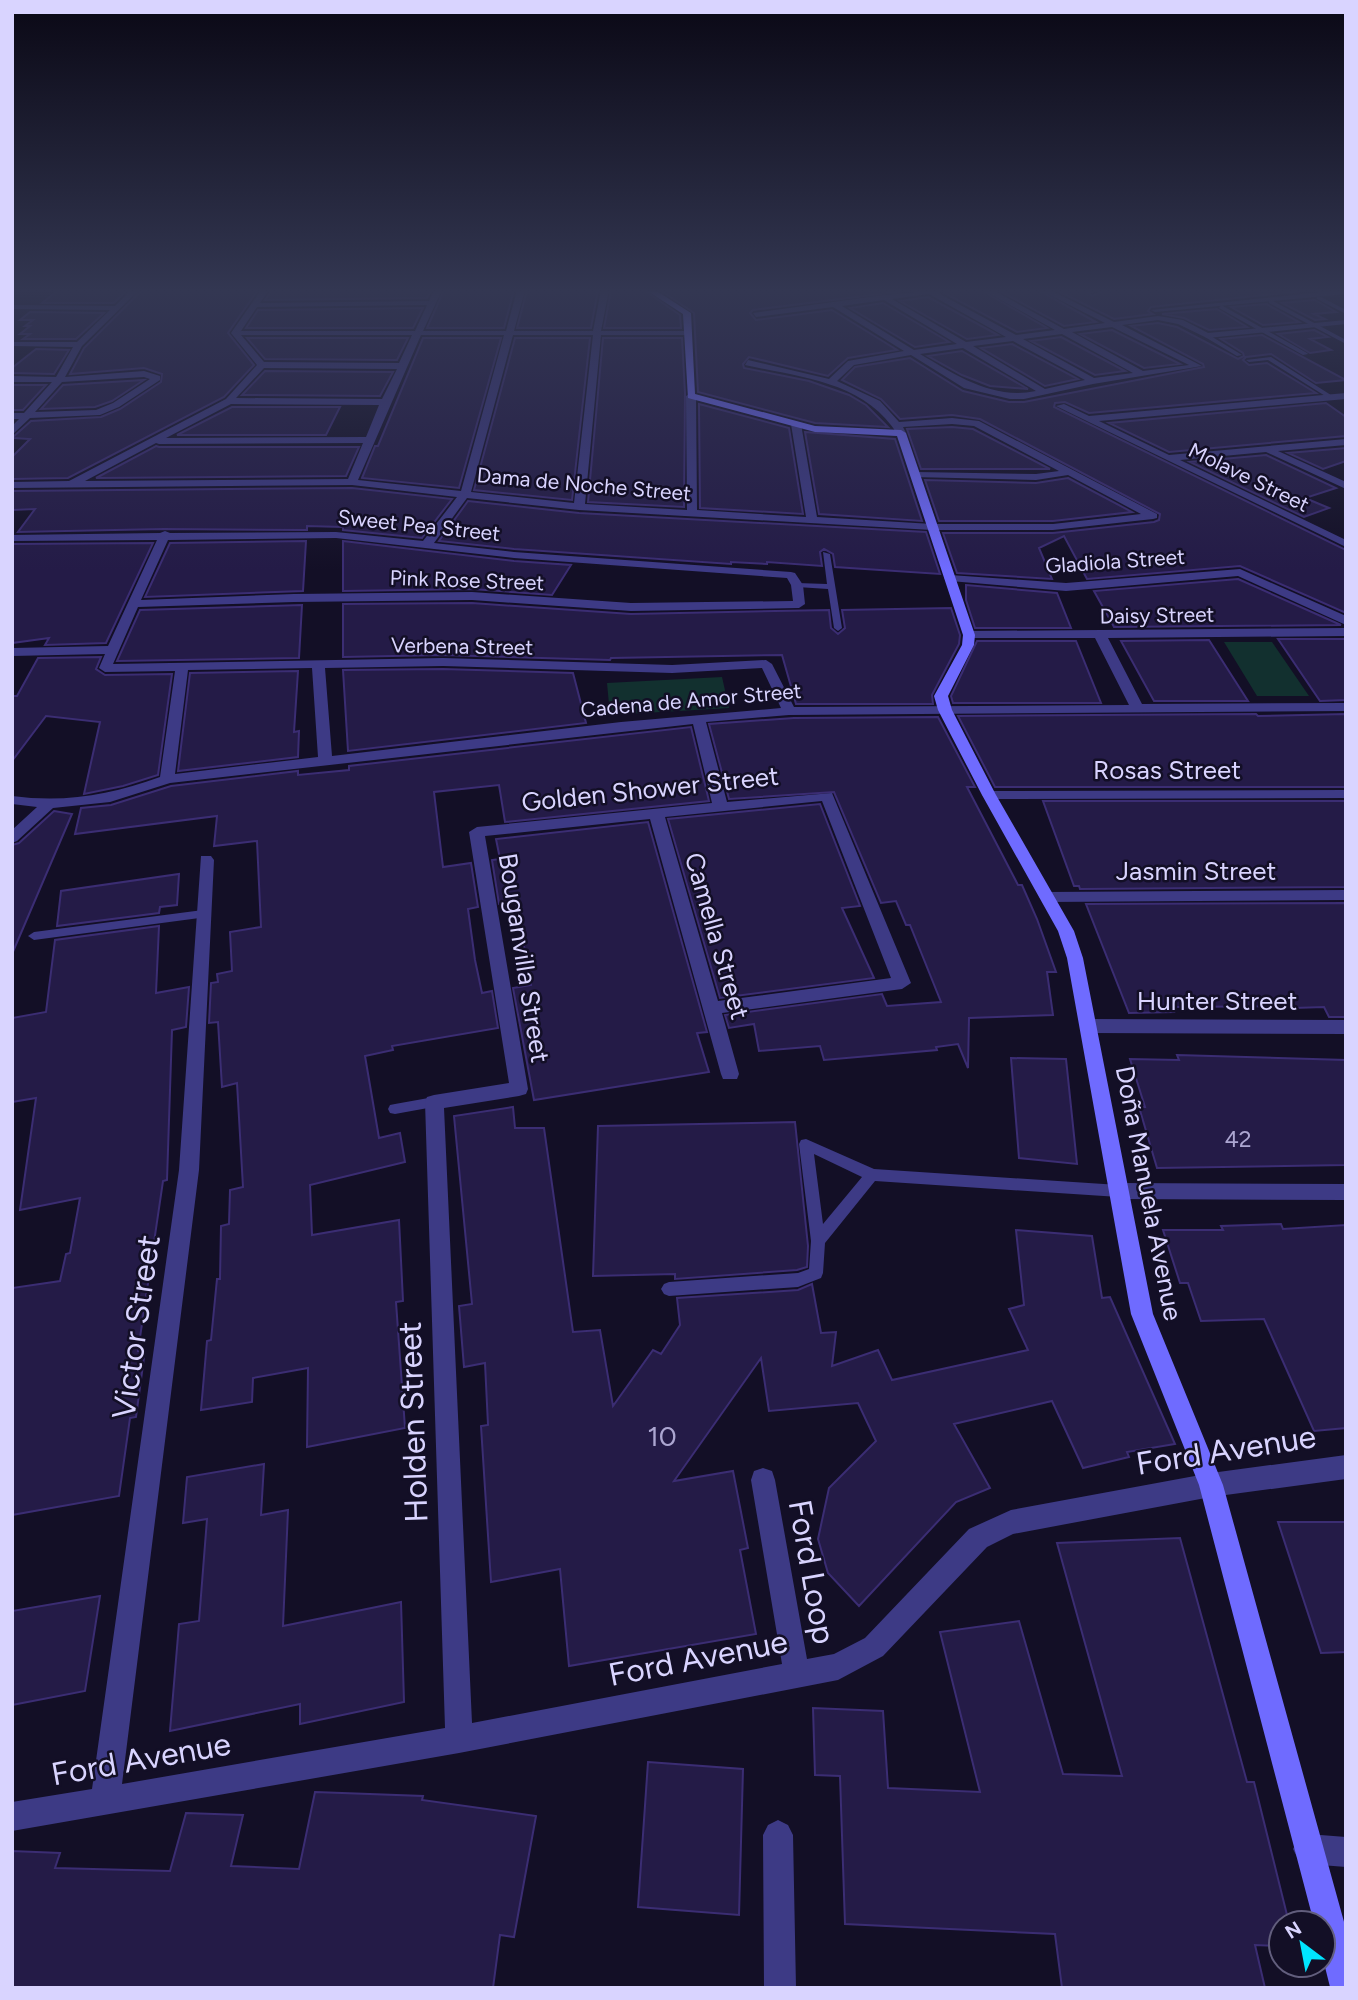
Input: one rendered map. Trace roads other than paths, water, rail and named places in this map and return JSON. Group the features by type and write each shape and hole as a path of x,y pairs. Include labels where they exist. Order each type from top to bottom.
{"street":[{"path":"12,432 30,416 56,383"},
{"path":"12,416 97,413 116,405 149,383"},
{"path":"69,485 229,401 245,383"},
{"path":"352,482 394,383"},
{"path":"426,545 465,494 494,383"},
{"path":"579,507 592,383"},
{"path":"690,383 692,512"},
{"path":"831,383 866,394 900,429 917,475 969,635 968,645 941,696 945,710"},
{"path":"965,383 1019,397 1083,383"},
{"path":"1030,383 1044,392"},
{"path":"691,396 796,425 830,431 900,429 952,421 976,423 1069,472"},
{"path":"1087,419 1346,396"},
{"path":"229,401 385,401"},
{"name":"Molave Street","path":"1060,407 1346,544"},
{"path":"796,425 812,522"},
{"path":"156,441 369,440"},
{"path":"1166,458 1346,442"},
{"path":"1267,450 1346,486"},
{"path":"917,475 1037,477 1069,472"},
{"name":"Dama de Noche Street","path":"12,485 352,482 579,507 932,527 1053,527 1153,516 1069,472"},
{"path":"12,652 114,650 165,534"},
{"name":"Sweet Pea Street","path":"12,538 165,534 336,535 599,562 791,575 797,585"},
{"name":"Gladiola Street","path":"950,578 1066,587 1240,572 1346,621"},
{"name":"Pink Rose Street","path":"134,604 294,598 472,596 631,607 799,604 797,585"},
{"name":"Daisy Street","path":"969,635 1346,632"},
{"path":"1100,635 1136,708"},
{"name":"Verbena Street","path":"114,650 105,668 443,662 672,669 766,664 789,711"},
{"path":"318,665 325,761"},
{"path":"167,779 182,667"},
{"name":"Cadena de Amor Street","path":"12,800 47,806 119,797 167,779 698,718 789,711 1346,707"},
{"name":"Doña Manuela Avenue","path":"945,710 989,795 1066,931 1075,958 1142,1314 1212,1485 1346,1987"},
{"path":"698,718 720,805"},
{"name":"Rosas Street","path":"989,795 1346,794"},
{"name":"Golden Shower Street","path":"477,832 827,796 902,983 712,1008"},
{"path":"12,838 47,806"},
{"name":"Camella Street","path":"656,812 730,1074"},
{"name":"Bouganvilla Street","path":"434,1102 519,1089 477,832"},
{"name":"Victor Street","path":"105,1801 189,1170 206,860"},
{"name":"Jasmin Street","path":"1047,897 1346,895"},
{"name":"Hunter Street","path":"1089,1026 1346,1027"},
{"name":"Holden Street","path":"434,1102 459,1739"},
{"path":"1119,1191 1346,1192"},
{"name":"Ford Avenue","path":"12,1817 459,1739 838,1667 874,1647 978,1538 1011,1522 1212,1485 1346,1467"},
{"name":"Ford Loop","path":"763,1480 797,1676"},
{"path":"778,1835 780,1988"},
{"path":"1308,1849 1346,1853"}],"lane":[{"path":"1309,383 1332,398"},
{"path":"826,554 838,628"},
{"path":"797,585 831,587"},
{"path":"34,936 203,914"},
{"path":"395,1109 434,1102"},
{"path":"670,1289 798,1280 816,1273 818,1241 806,1144 872,1175 1119,1191"},
{"path":"818,1241 872,1175"}]}
